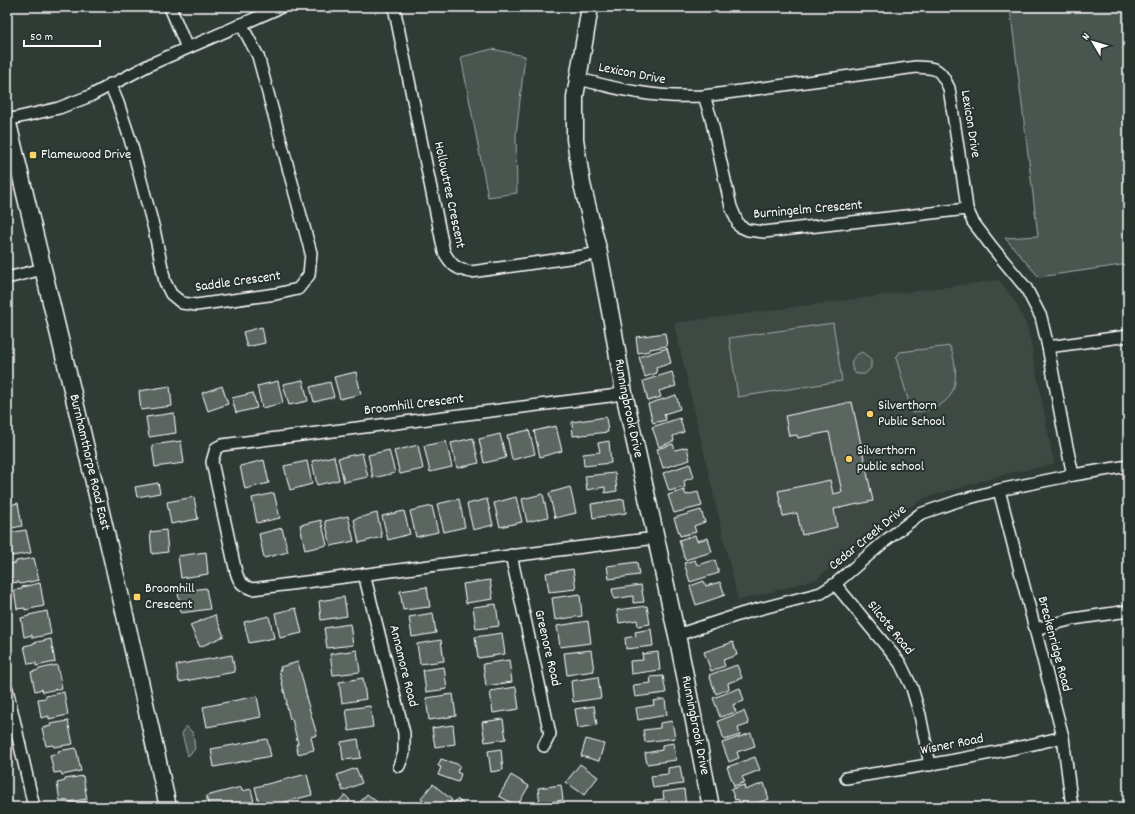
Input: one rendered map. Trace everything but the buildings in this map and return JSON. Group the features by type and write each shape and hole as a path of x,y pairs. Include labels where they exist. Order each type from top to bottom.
{"street":[{"path":"170,7 188,48"},
{"path":"7,120 59,108 90,96 110,84 151,64 281,7"},
{"name":"Hollowtree Crescent","path":"394,7 444,252 450,263 460,270 471,272 599,253"},
{"name":"Runningbrook Drive","path":"590,7 575,96 575,139 582,184 599,253 624,394 677,635 711,807"},
{"name":"Saddle Crescent","path":"110,84 130,139 154,229 165,282 171,294 182,303 196,304 276,294 298,289 309,275 311,252 258,56 241,24"},
{"name":"Lexicon Drive","path":"578,79 641,93 666,96 704,96 916,67 934,68 943,75 949,88 965,193 966,209 973,222 1026,288 1041,317 1073,475"},
{"name":"Burningelm Crescent","path":"704,96 711,118 732,207 739,226 748,230 764,232 966,209"},
{"name":"Burnhamthorpe Road East","path":"7,120 146,705 168,807"},
{"path":"7,278 43,268"},
{"path":"1048,347 1128,336"},
{"name":"Broomhill Crescent","path":"624,394 222,445 216,448 212,462 234,568 237,578 241,584 252,589 656,538"},
{"name":"Cedar Creek Drive","path":"677,635 744,613 821,593 835,584 885,541 920,514 958,500 999,490 1073,475 1128,466"},
{"name":"Breckenridge Road","path":"999,490 1063,737 1072,807"},
{"name":"Greenore Road","path":"511,556 550,734 544,746"},
{"name":"Annamore Road","path":"364,574 404,732 404,753 399,766"},
{"name":"Silcote Road","path":"835,584 900,663 912,688 920,715 930,765"},
{"path":"1035,629 1073,619 1128,611"},
{"path":"8,697 34,807"},
{"name":"Wisner Road","path":"846,778 930,765 1063,737"}],"shaded area":[{"path":"1010,7 1128,7 1128,264 1039,277 1005,238 1038,236"},
{"path":"492,49 525,56 516,135 517,193 488,197 461,57"},
{"name":"Silverthorn Public School","path":"999,280 1016,303 1028,328 1054,464 1006,474 925,498 889,520 817,579 738,601 674,323"},
{"path":"833,323 842,381 738,397 729,338"},
{"path":"950,346 956,373 953,390 949,398 942,404 931,409 912,413 896,358 900,352"},
{"path":"862,352 871,359 871,368 865,374 856,374 851,364 855,356"},
{"path":"186,726 193,733 195,749 188,756 182,734"}],"place":[{"name":"Flamewood Drive","path":"33,155"},
{"name":"Silverthorn Public School","path":"870,414"},
{"name":"Silverthorn public school","path":"849,459"},
{"name":"Broomhill Crescent","path":"137,597"}]}
